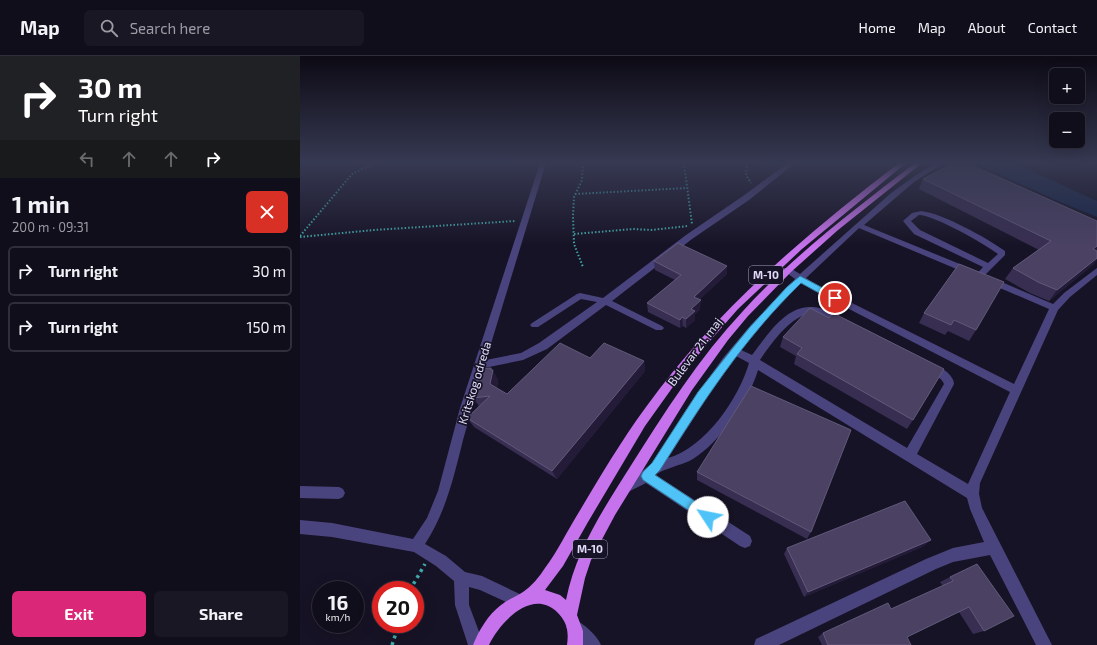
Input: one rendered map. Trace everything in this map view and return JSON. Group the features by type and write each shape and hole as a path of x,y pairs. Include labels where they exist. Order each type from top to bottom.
{"main road":[{"name":"Bulevar 21. maj","path":"524,599 549,574 624,449 651,409 698,348 750,291 784,259 810,236 867,190"},
{"name":"Bulevar 21. maj","path":"572,621 585,558 668,414 696,375 743,316 787,270 885,190"},
{"path":"524,599 541,596 553,599 562,606 572,621"},
{"name":"M-10","path":"481,645 485,634 496,618 509,606 524,599"},
{"name":"M-10","path":"572,621 575,645"}],"street":[{"name":"Kritskog odreda","path":"416,546 432,522 440,504 480,365 534,190"},
{"path":"480,365 523,356 543,346 605,301 695,228 754,190"},
{"path":"624,488 635,484 647,476 656,467 702,395 735,351 779,299 858,225 900,190"},
{"path":"979,276 989,267 1001,255 1002,253 999,250 936,217 923,212 913,214 907,221 917,232 989,267"},
{"path":"858,225 1054,308"},
{"path":"787,270 820,291 1017,390"},
{"path":"1044,645 976,509 973,494 974,483 1054,308 1067,295 1097,271"},
{"path":"535,325 580,296 605,301 659,328"},
{"path":"656,467 678,461 691,454 709,439 727,418 743,392 753,370 756,358 775,334 794,314 800,311 818,311 851,327"},
{"path":"735,351 973,494"},
{"path":"909,456 949,384 949,380 946,376 918,362"},
{"path":"647,476 745,541"},
{"path":"300,492 339,493"},
{"path":"300,527 332,530 416,546 442,561 461,578 482,582 524,599"},
{"path":"762,645 931,564 953,555 994,547"},
{"path":"461,578 462,604 476,645"},
{"path":"572,621 593,645"}],"path":[{"path":"300,237 338,190"},
{"path":"577,190 575,194 573,216 574,244 583,266"},
{"path":"575,194 641,190"},
{"path":"574,234 633,229 651,230 695,228 687,190"},
{"path":"300,237 389,229 525,220"},
{"path":"415,581 430,555"},
{"path":"392,645 396,633"}],"water":[{"path":"1035,190 1074,190 1097,201 1097,217"}],"building":[{"path":"947,190 1029,190 1097,221 1097,246 1093,249 1097,251 1097,258 1057,290 1038,282 1013,268 1051,241"},
{"path":"678,243 727,266 694,297 701,300 691,309 695,311 686,319 682,317 680,320 647,303 681,275 654,261"},
{"path":"959,264 1004,282 976,330 954,320 951,325 924,313"},
{"path":"810,308 829,318 833,313 944,369 913,420 797,354 802,348 783,337"},
{"path":"560,343 590,358 604,343 644,361 552,471 467,418 490,396 473,398 480,369 491,368 491,370 493,370 490,384 507,394"},
{"path":"751,386 851,430 811,532 697,472"},
{"path":"905,501 931,540 808,592 787,548"},
{"path":"977,564 1014,616 984,631 969,607 907,637 911,645 828,645 823,633 888,603 891,609 953,581 950,577"}],"route":[{"path":"708,517 647,476 656,467 702,395 735,351 779,299 800,279 835,298"}]}
